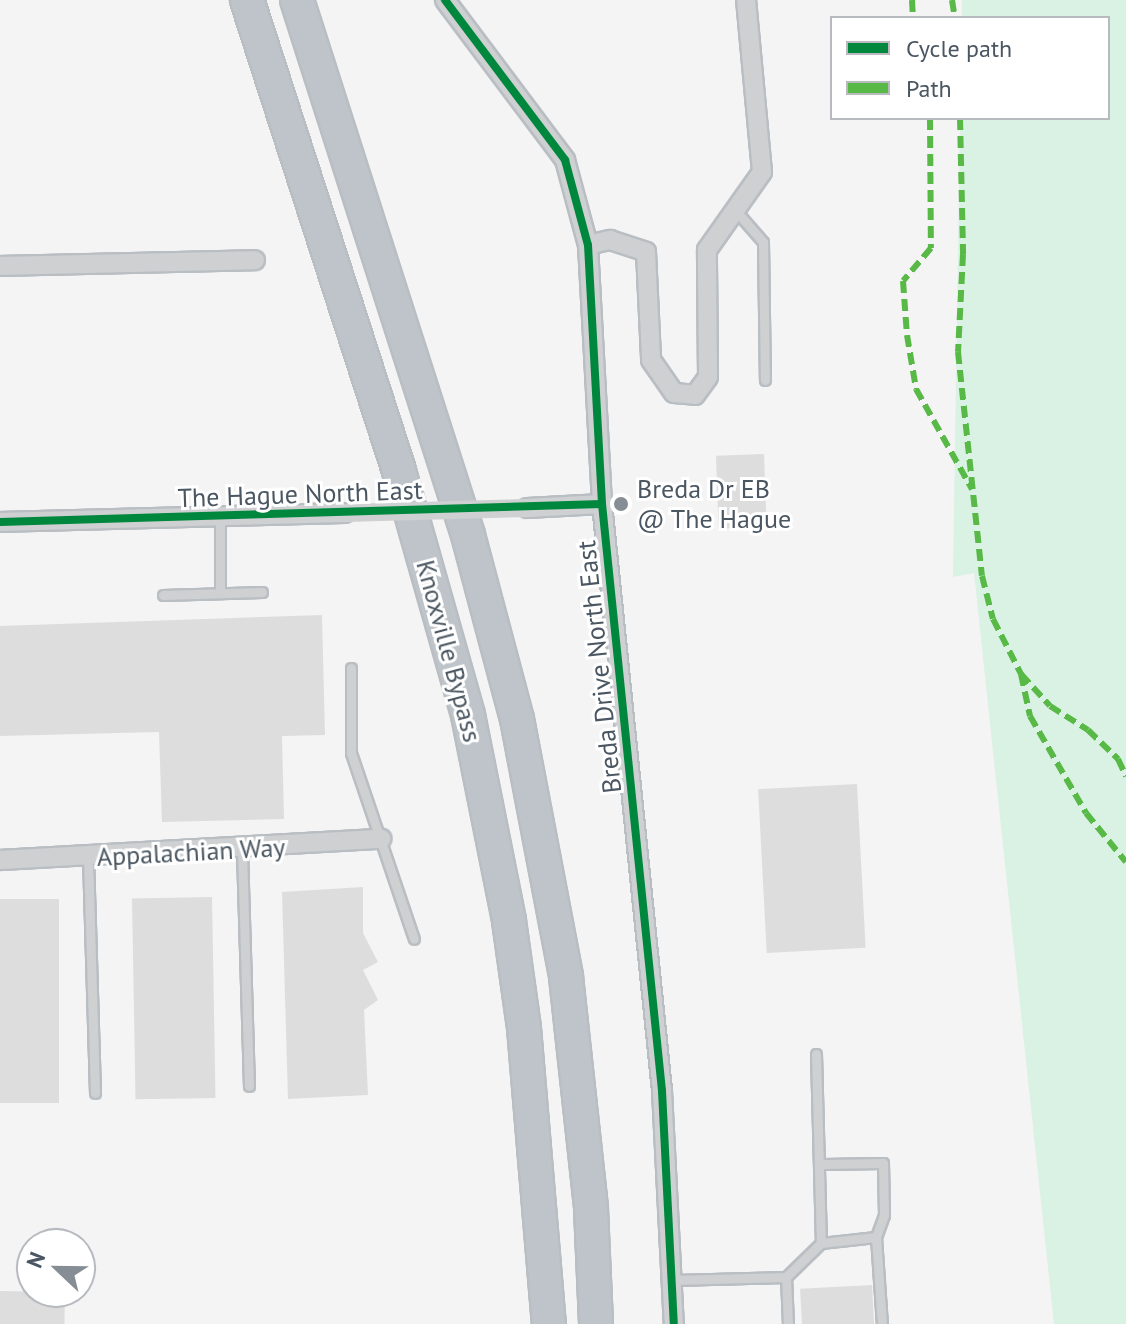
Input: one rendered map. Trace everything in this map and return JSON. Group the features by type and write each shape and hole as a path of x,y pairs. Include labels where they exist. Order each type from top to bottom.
{"highway":[{"name":"Knoxville Bypass","path":"247,0 425,554 468,715 509,921 524,1028 549,1324"},
{"name":"Knoxville Bypass","path":"297,0 472,549 517,719 566,977 590,1195 596,1324"}],"street":[{"name":"Breda Drive North East","path":"445,0 565,160 588,245 602,504 662,1091 674,1324"},
{"path":"588,245 610,240 646,252 651,360 674,393 695,395 708,377 707,250 762,172 746,0"},
{"path":"0,266 255,260"},
{"name":"The Hague North East","path":"0,522 602,504"},
{"name":"Appalachian Way","path":"0,860 242,851 381,839"}],"lane":[{"path":"736,211 763,242 765,380"},
{"path":"220,516 220,593"},
{"path":"163,595 262,592"},
{"path":"351,668 351,753 414,939"},
{"path":"242,851 249,1086"},
{"path":"88,857 95,1093"},
{"path":"816,1054 823,1164 821,1243"},
{"path":"823,1164 883,1163 884,1215 876,1237 882,1324"},
{"path":"674,1280 786,1277 821,1243 876,1237"},
{"path":"786,1277 788,1324"}],"green space":[{"path":"962,0 1126,0 1126,1324 1054,1324 974,573 953,577 960,120 1110,120 1110,16 962,16"}],"building":[{"path":"764,454 767,527 719,529 716,456"},
{"path":"322,615 325,735 282,736 284,819 162,822 159,732 0,736 0,626"},
{"path":"857,784 866,948 767,953 758,789"},
{"path":"363,887 363,933 378,962 363,970 378,1000 364,1010 368,1095 288,1099 282,892"},
{"path":"212,897 216,1098 136,1099 132,898"},
{"path":"0,899 59,899 59,1103 0,1103"},
{"path":"872,1285 874,1324 802,1324 800,1289"},
{"path":"0,1291 16,1291 16,1308 65,1308 64,1324 0,1324"}],"marked path":[{"path":"912,0 913,16"},
{"path":"952,0 955,16"},
{"path":"930,120 931,248 903,281 907,335 916,389 972,489"},
{"path":"960,120 963,254 958,352 982,576 993,619 1021,674 1050,706 1088,730 1118,759 1126,776"},
{"path":"1021,674 1030,716 1086,813 1126,862"}],"cycle path":[{"path":"445,0 565,160 588,245 602,504 662,1091 674,1324"},
{"path":"0,522 602,504"}],"place":[{"name":"Breda Dr EB @ The Hague","path":"621,504"}]}
